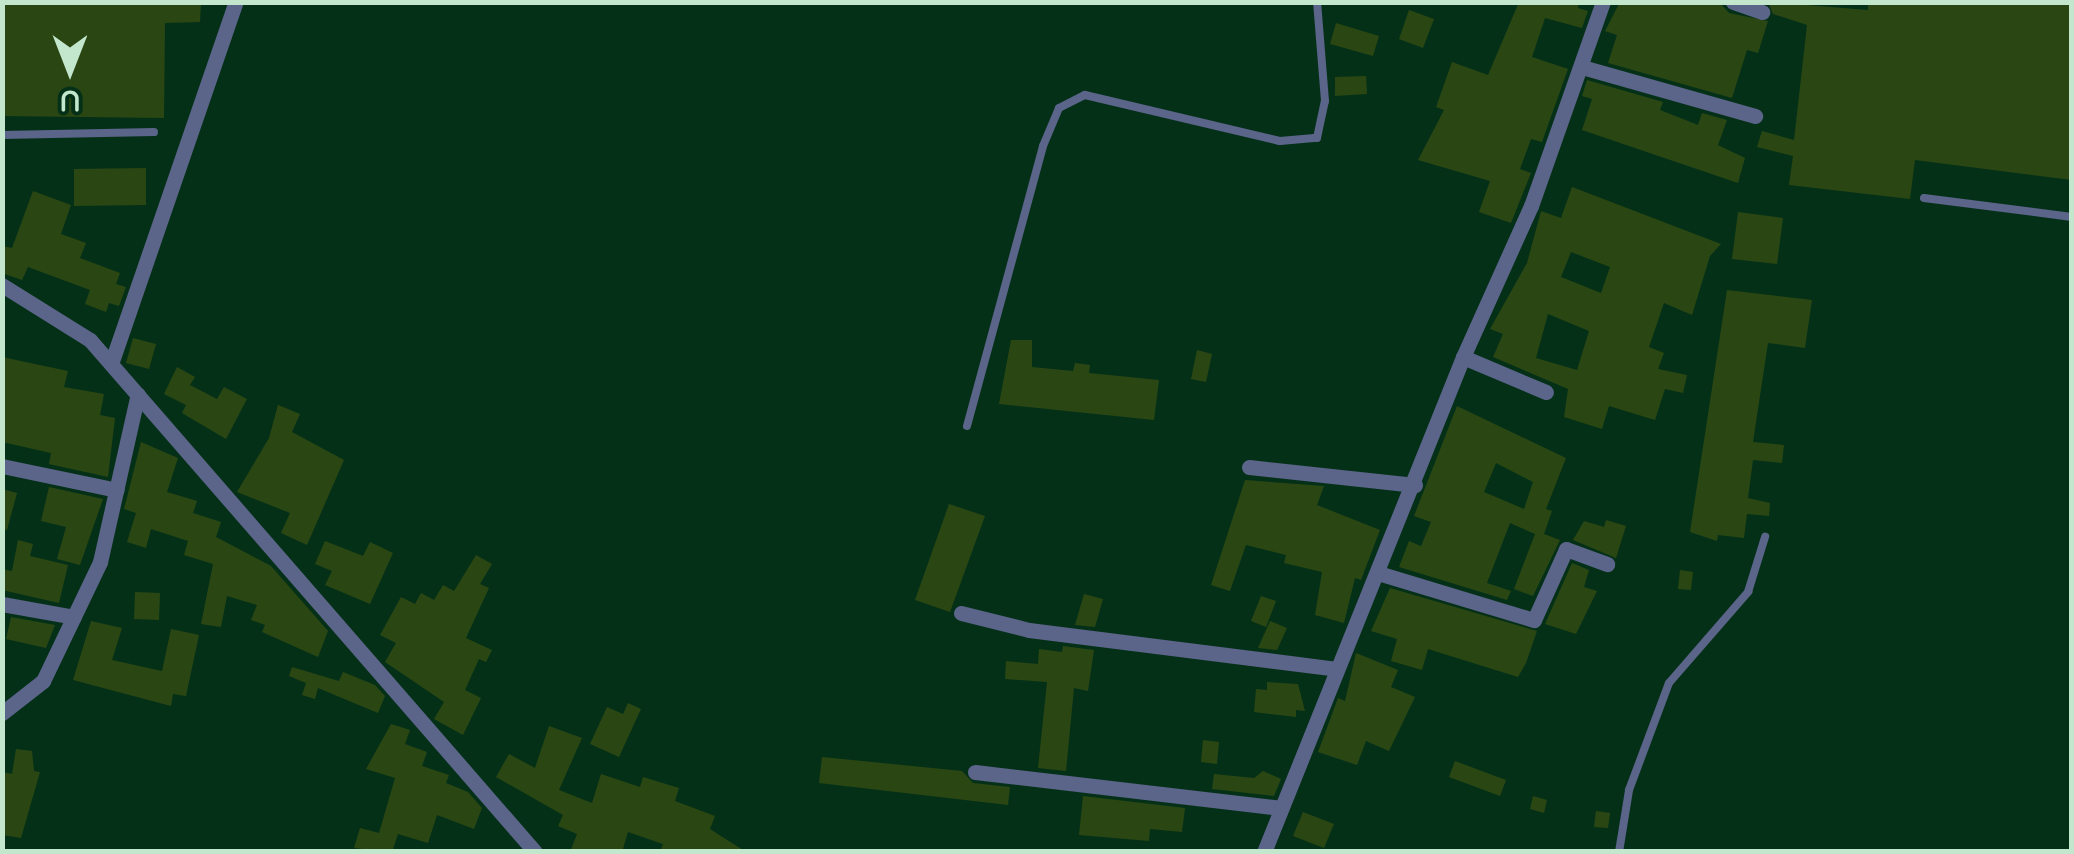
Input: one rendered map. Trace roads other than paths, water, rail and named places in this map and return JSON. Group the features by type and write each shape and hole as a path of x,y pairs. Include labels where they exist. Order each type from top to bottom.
{"street":[{"path":"111,364 236,2"},
{"path":"1264,852 1415,486 1462,357 1532,206 1603,2"},
{"path":"1733,2 1762,12"},
{"path":"1582,67 1754,116"},
{"path":"2,286 75,327 111,364 535,852"},
{"path":"1462,357 1546,392"},
{"path":"2,713 43,681 100,562 138,394"},
{"path":"2,466 116,490"},
{"path":"1248,468 1415,486"},
{"path":"1378,573 1534,620 1566,549 1607,564"},
{"path":"2,604 74,617"},
{"path":"961,613 1029,630 1337,669"},
{"path":"975,772 1280,808"}],"lane":[{"path":"968,426 1043,146 1060,108 1085,95 1280,141 1317,138 1325,102 1317,2"},
{"path":"2,135 154,132"},
{"path":"1924,198 2072,217"},
{"path":"1619,852 1629,790 1668,683 1748,592 1765,537"}]}
